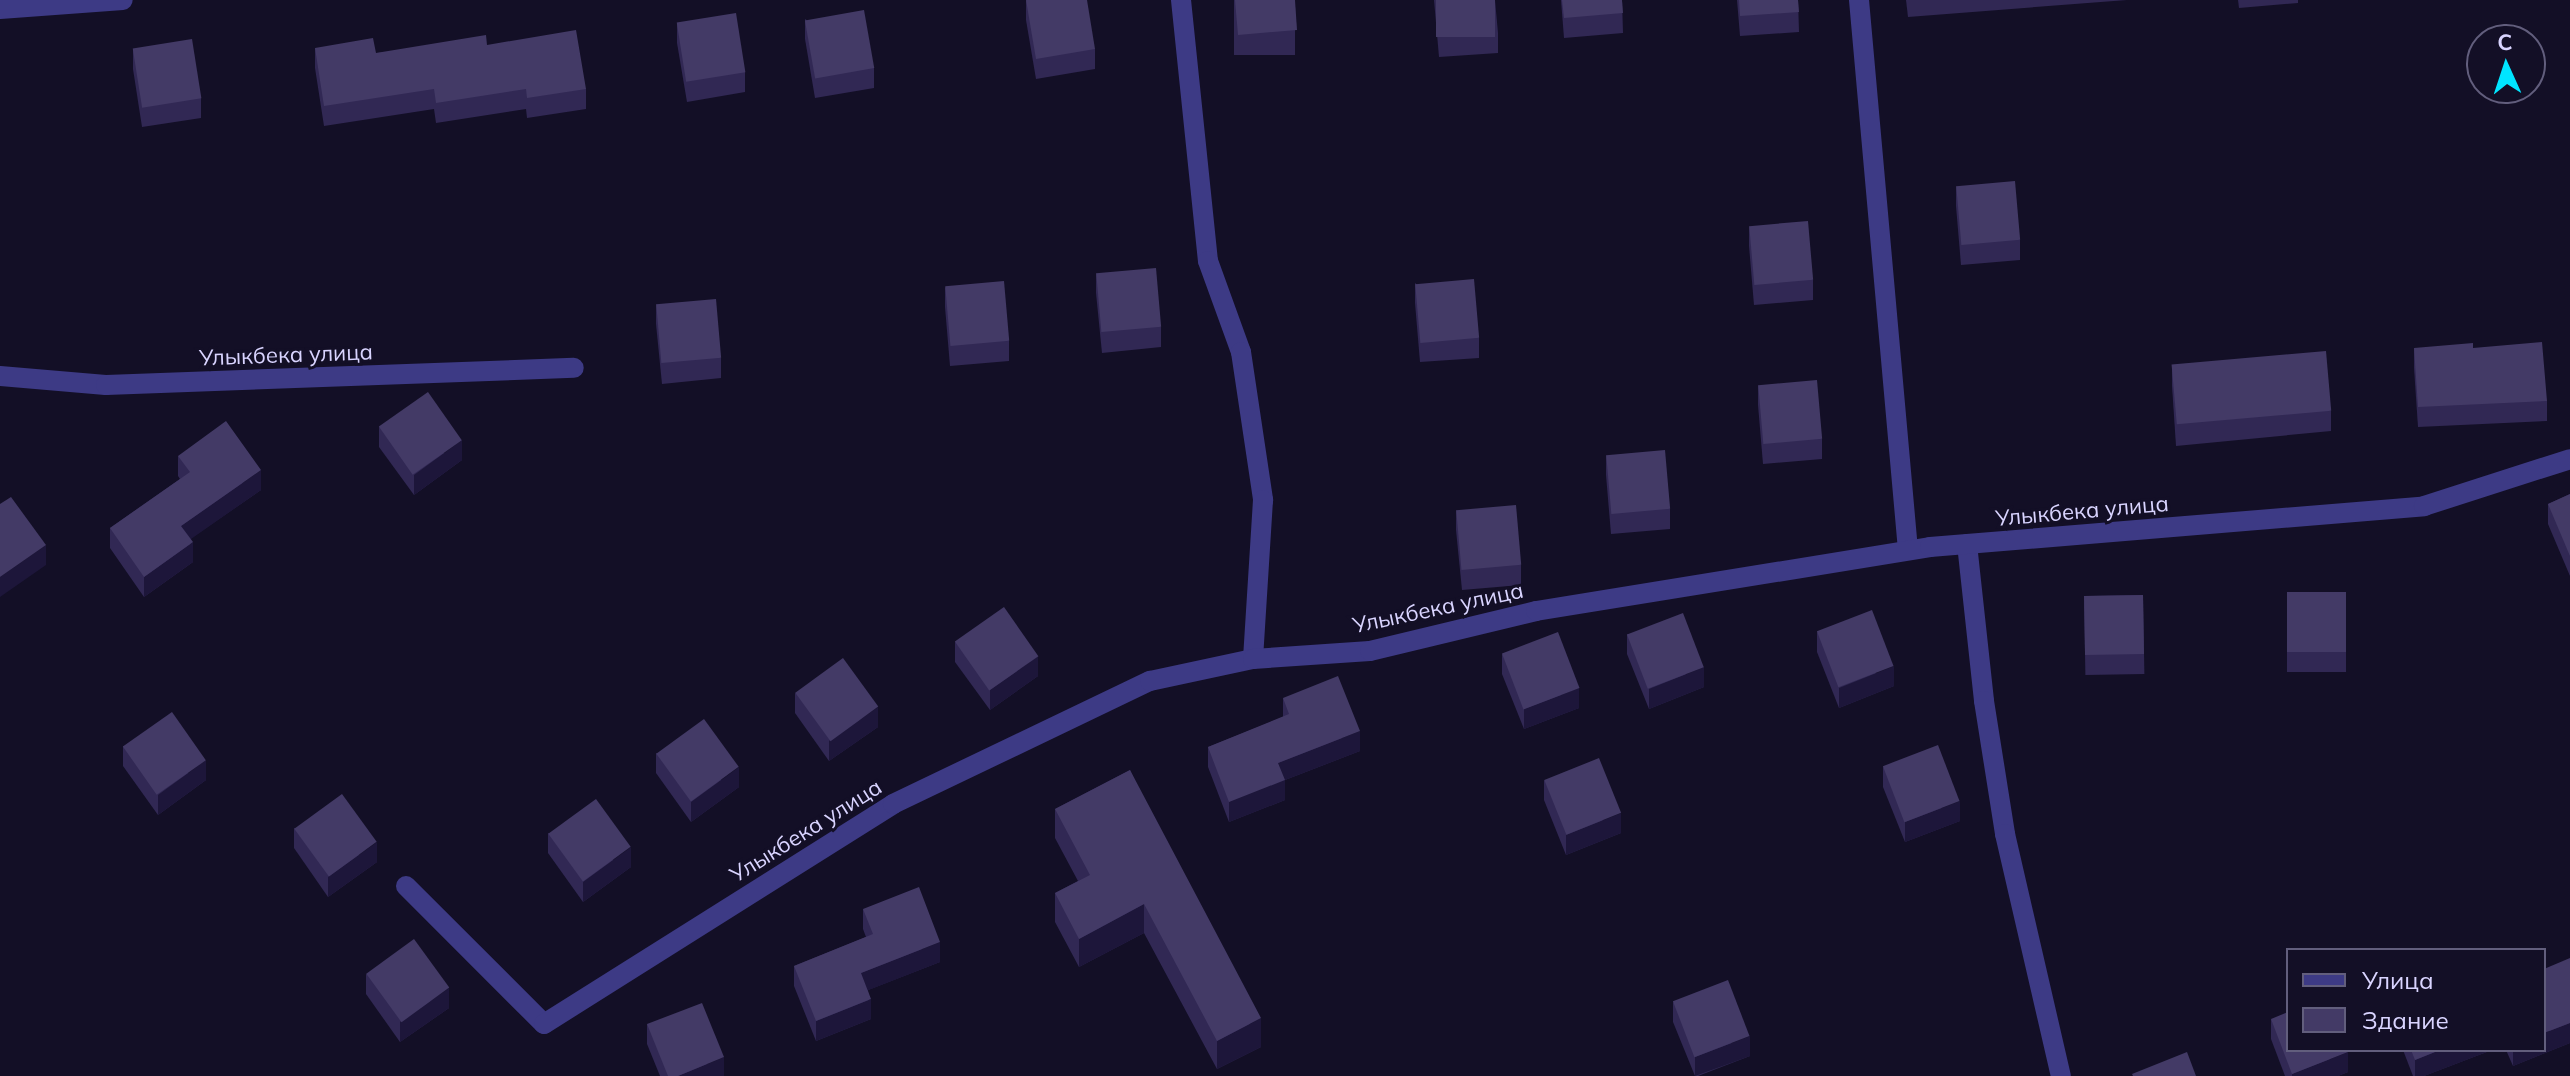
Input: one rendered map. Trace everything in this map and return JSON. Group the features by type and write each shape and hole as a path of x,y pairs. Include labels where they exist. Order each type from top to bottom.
{"street":[{"path":"0,9 123,0"},
{"path":"1181,0 1208,261 1241,352 1263,500 1253,659"},
{"path":"1859,0 1908,550"},
{"name":"Улыкбека улица","path":"0,376 106,385 574,368"},
{"name":"Улыкбека улица","path":"406,886 544,1024 893,804 1150,681 1253,659 1370,651 1536,611 1908,550 2424,506 2570,459"},
{"path":"1967,544 1984,701 2005,834 2061,1076"}],"building":[{"path":"1026,0 1087,0 1095,49 1036,59"},
{"path":"1235,0 1295,0 1297,30 1238,35"},
{"path":"1436,0 1495,0 1495,37 1436,37"},
{"path":"1562,0 1622,0 1623,13 1564,18"},
{"path":"1739,0 1798,0 1799,12 1740,16"},
{"path":"864,10 874,68 815,79 805,20"},
{"path":"736,13 745,72 686,82 677,22"},
{"path":"576,30 586,89 527,98 526,89 436,103 434,89 324,106 315,48 373,38 376,53 486,35 487,45"},
{"path":"192,39 201,98 142,108 133,48"},
{"path":"2015,181 2020,240 1961,245 1956,186"},
{"path":"1808,221 1813,280 1754,285 1749,226"},
{"path":"1156,268 1161,327 1101,332 1096,273"},
{"path":"1474,279 1479,338 1420,343 1415,284"},
{"path":"1004,281 1009,341 950,346 945,286"},
{"path":"716,299 721,358 661,363 656,304"},
{"path":"2542,342 2547,401 2418,407 2414,348 2473,343 2473,348"},
{"path":"2326,351 2331,411 2177,424 2172,365"},
{"path":"1817,380 1822,439 1763,444 1758,385"},
{"path":"428,392 462,440 413,475 379,426"},
{"path":"226,421 261,470 181,526 193,542 144,577 110,528 190,472 178,456"},
{"path":"1665,450 1670,509 1611,514 1606,455"},
{"path":"2570,494 2570,556 2548,504"},
{"path":"11,497 46,545 0,577 0,504"},
{"path":"1516,505 1521,565 1461,570 1456,510"},
{"path":"2287,592 2346,592 2346,652 2287,652"},
{"path":"2143,595 2144,654 2085,655 2084,596"},
{"path":"1004,607 1038,656 989,691 955,641"},
{"path":"1872,610 1894,666 1838,687 1817,631"},
{"path":"1683,613 1704,667 1648,689 1627,635"},
{"path":"1558,632 1580,688 1523,710 1502,654"},
{"path":"843,658 878,707 831,741 795,693"},
{"path":"1338,676 1360,731 1278,763 1285,780 1229,802 1208,747 1289,714 1283,698"},
{"path":"172,712 206,760 157,795 123,746"},
{"path":"704,719 739,767 691,801 656,754"},
{"path":"1938,745 1960,801 1904,822 1883,766"},
{"path":"1599,758 1621,813 1566,835 1544,780"},
{"path":"1130,770 1261,1018 1217,1041 1144,904 1079,939 1055,893 1090,875 1055,809"},
{"path":"342,794 377,842 329,876 294,829"},
{"path":"596,799 631,847 583,881 548,834"},
{"path":"919,887 940,942 861,973 871,999 816,1021 794,966 873,934 863,909"},
{"path":"414,939 449,988 402,1022 366,974"},
{"path":"2570,958 2570,1023 2546,1032 2546,968"},
{"path":"1728,980 1750,1036 1694,1057 1673,1001"},
{"path":"702,1003 724,1057 678,1076 668,1076 647,1024"},
{"path":"2286,1013 2286,1052 2348,1052 2292,1074 2271,1019"},
{"path":"2187,1052 2196,1076 2132,1074"},
{"path":"2412,1052 2435,1052 2415,1060"}]}
